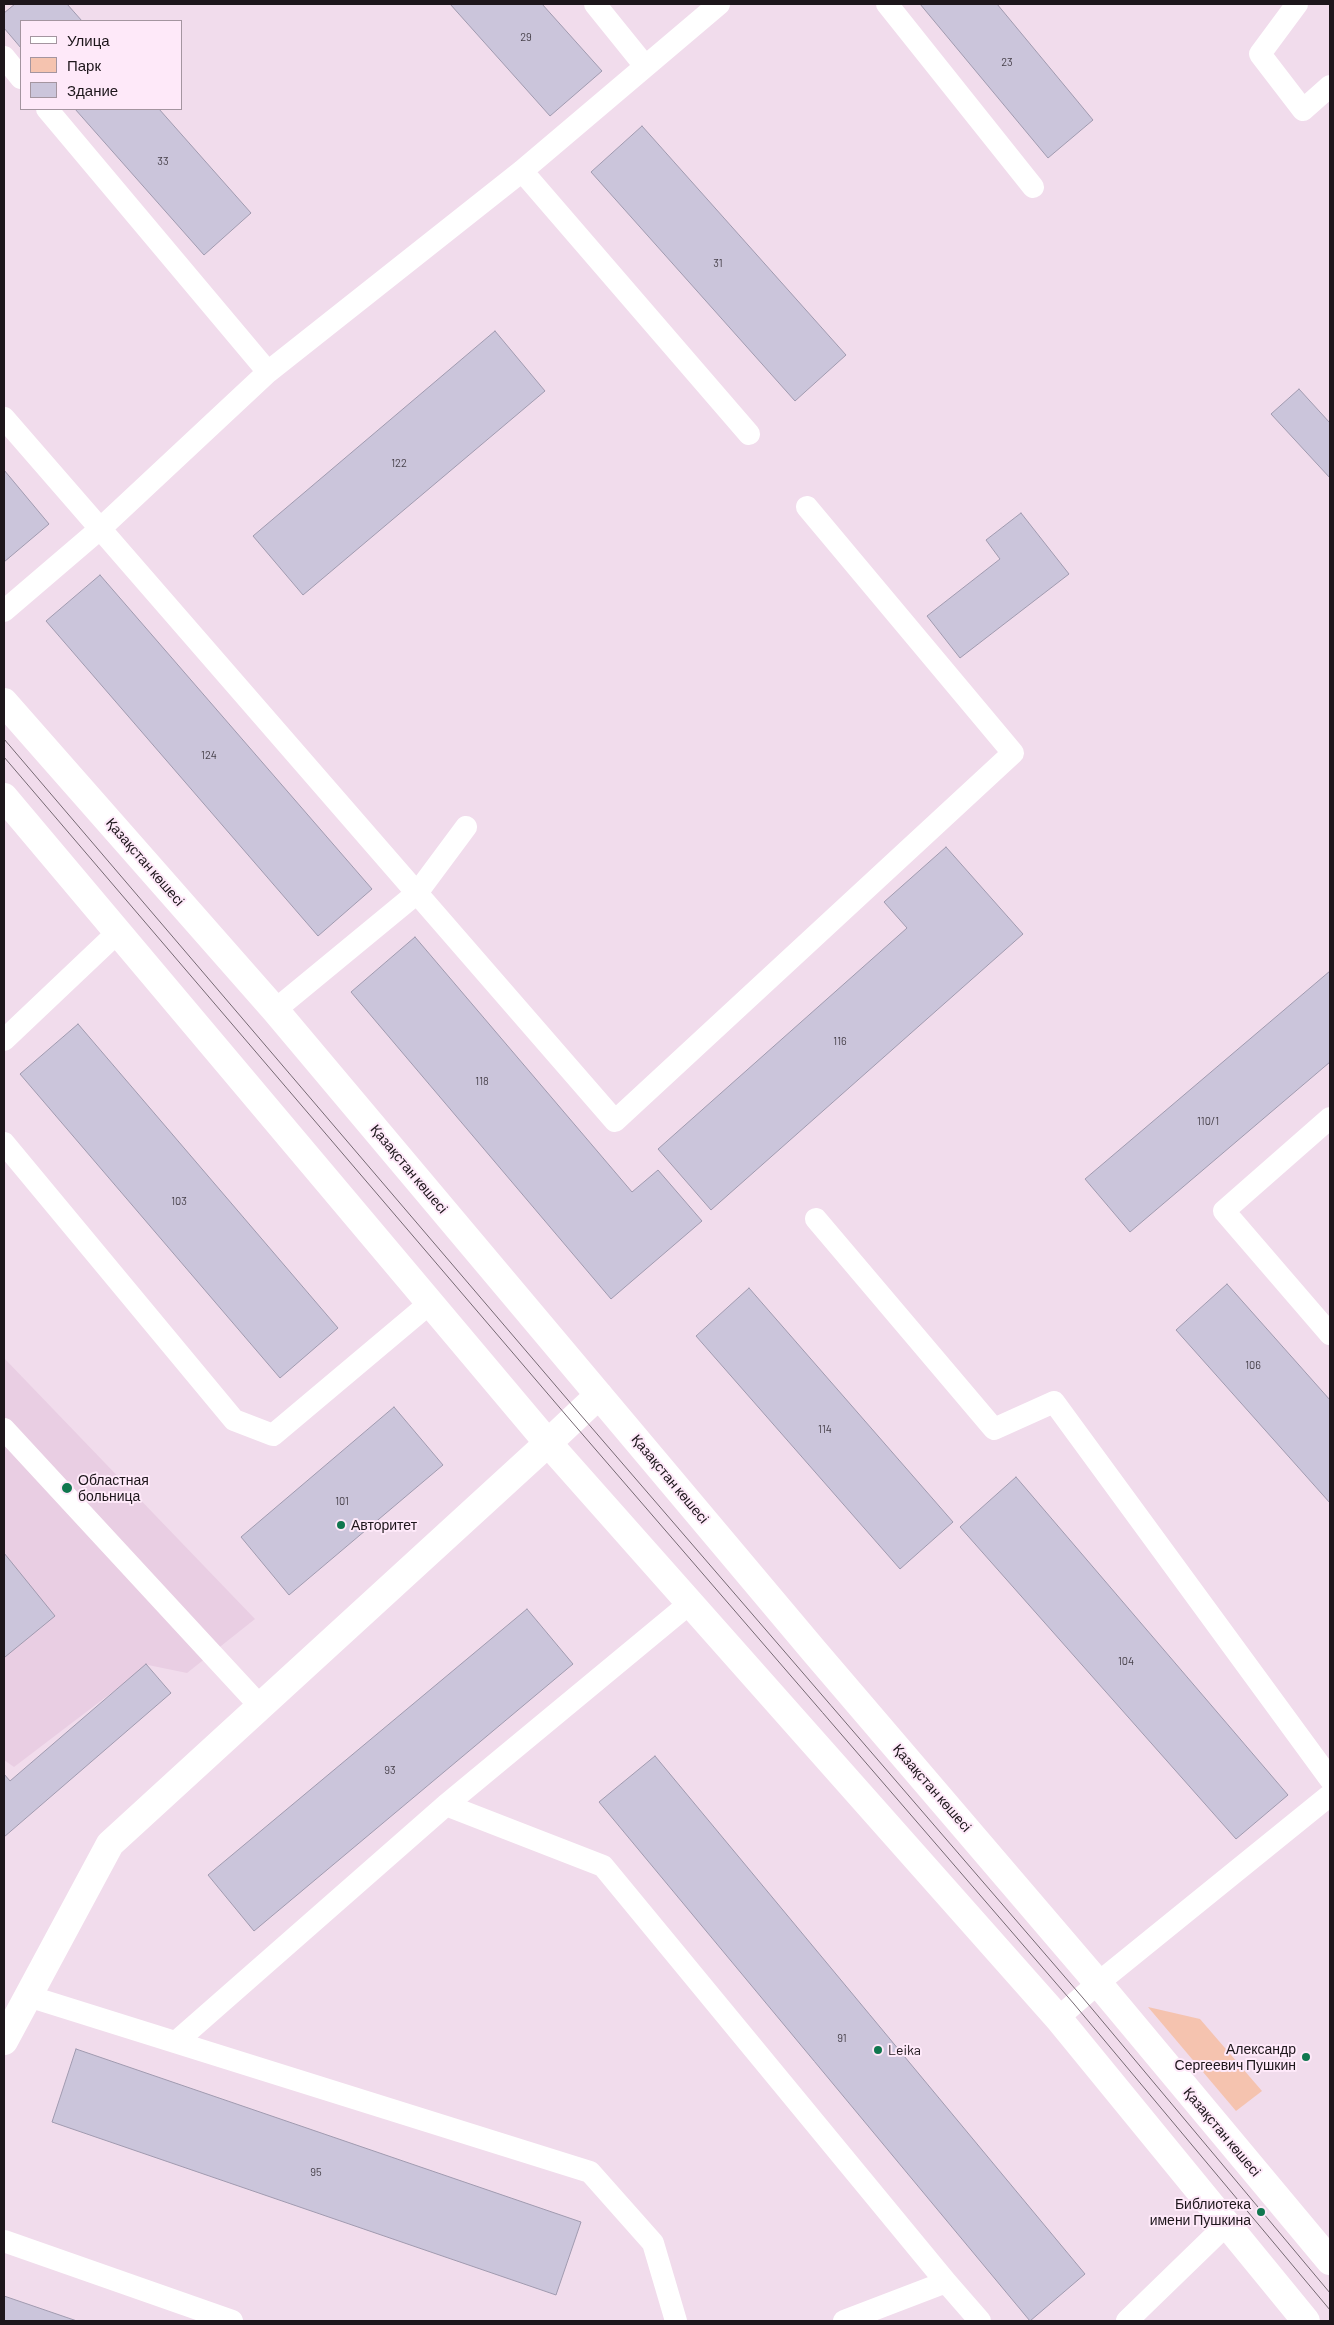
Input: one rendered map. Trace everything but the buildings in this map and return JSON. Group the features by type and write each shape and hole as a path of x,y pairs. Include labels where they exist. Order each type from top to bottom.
{"main road":[{"name":"Қазақстан көшесі","path":"4,702 275,1010 814,1651 1098,1983 1330,2261"},
{"path":"4,797 548,1443 1058,2018 1228,2223 1306,2321"},
{"path":"4,2041 110,1844 599,1395"}],"lane":[{"path":"595,4 645,66"},
{"path":"4,610 101,528 268,372 522,171 719,4"},
{"path":"887,4 1033,187"},
{"path":"1297,4 1260,54 1303,110 1330,86"},
{"path":"4,57 20,77"},
{"path":"48,110 268,372"},
{"path":"522,171 749,434"},
{"path":"4,418 614,1120 1013,753 807,507"},
{"path":"275,1010 417,893 466,827"},
{"path":"4,1040 118,932"},
{"path":"1330,1118 1224,1210 1330,1334"},
{"path":"4,1143 234,1420 274,1435 430,1303"},
{"path":"816,1219 994,1429 1054,1402 1330,1779"},
{"path":"4,1429 260,1706"},
{"path":"176,2042 446,1805 690,1604"},
{"path":"1058,2018 1098,1983 1330,1795"},
{"path":"446,1805 603,1866 980,2321"},
{"path":"28,1996 590,2172 653,2243 676,2321"},
{"path":"1127,2321 1228,2223"},
{"path":"4,2241 232,2321"},
{"path":"844,2321 946,2282"}],"shaded area":[{"name":"Областная больница","path":"4,1358 255,1619 187,1673 148,1665 14,1767 4,1760"}],"green space":[{"path":"1148,2007 1200,2019 1262,2091 1236,2111"}],"tram line":[{"path":"4,739 579,1413 1083,1998 1330,2293"},
{"path":"4,757 571,1421 1074,2004 1330,2310"}],"place":[{"name":"Областная больница","path":"67,1488"},
{"name":"Авторитет","path":"341,1525"},
{"name":"Leika","path":"878,2050"},
{"name":"Александр Сергеевич Пушкин","path":"1306,2057"},
{"name":"Библиотека имени Пушкина","path":"1261,2212"}]}
